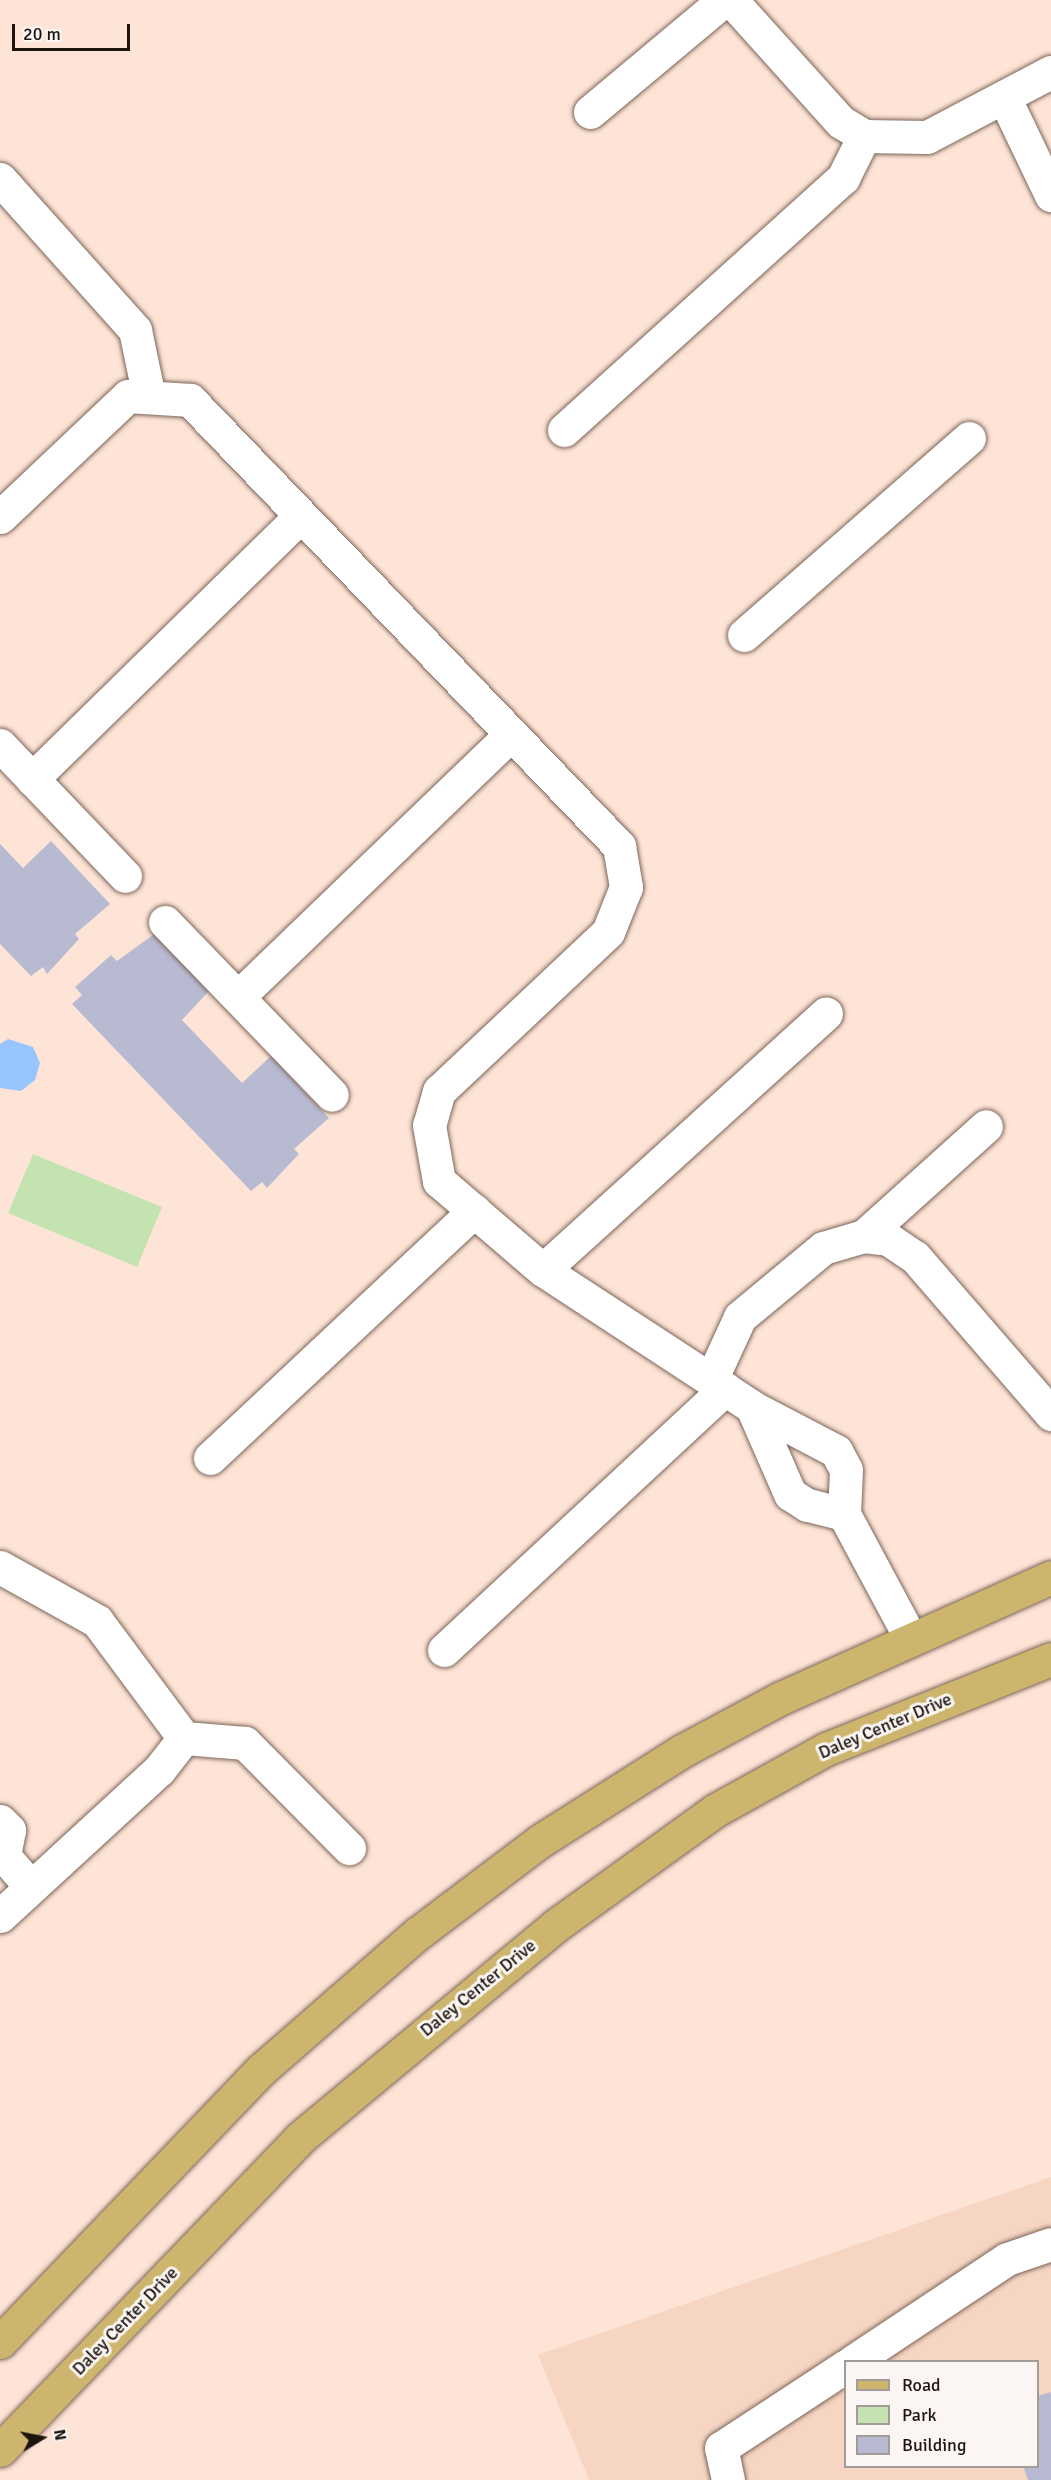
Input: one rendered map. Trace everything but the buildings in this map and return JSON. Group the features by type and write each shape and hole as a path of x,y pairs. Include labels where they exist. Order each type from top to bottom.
{"main road":[{"path":"0,2342 262,2069 417,1934 540,1841 682,1751 910,1637 1051,1577"},
{"name":"Daley Center Drive","path":"0,2450 301,2137 555,1926 716,1810 826,1749 1051,1659"}],"street":[{"path":"590,112 724,0"},
{"path":"730,0 841,122 864,136 927,137 1051,72"},
{"path":"1004,97 1051,195"},
{"path":"564,430 843,178 864,136"},
{"path":"0,179 135,330 149,397"},
{"path":"0,517 128,396 190,400 619,846 626,887 608,932 440,1091 429,1125 439,1181 543,1270 729,1392 836,1451 846,1470 844,1514 910,1637"},
{"path":"744,635 969,438"},
{"path":"32,779 302,516"},
{"path":"239,996 511,734"},
{"path":"0,745 125,876"},
{"path":"165,922 239,996 332,1095"},
{"path":"543,1270 826,1013"},
{"path":"864,1236 986,1126"},
{"path":"210,1458 474,1211"},
{"path":"844,1514 807,1505 790,1494 729,1392 740,1317 823,1248 864,1236 888,1239 915,1257 1051,1414"},
{"path":"444,1650 729,1392"},
{"path":"0,1567 98,1621 184,1738 245,1743 349,1848"},
{"path":"0,1916 159,1770 184,1738"},
{"path":"0,1821 9,1830 4,1856 32,1887"},
{"path":"854,2360 1007,2259 1051,2244"},
{"path":"728,2480 721,2448 844,2367"}],"shaded area":[{"path":"1051,2177 1051,2480 589,2480 538,2355"}],"green space":[{"path":"33,1154 162,1207 137,1267 8,1213"}],"water":[{"path":"8,1039 33,1047 40,1063 35,1080 21,1091 0,1088 0,1044"}]}
